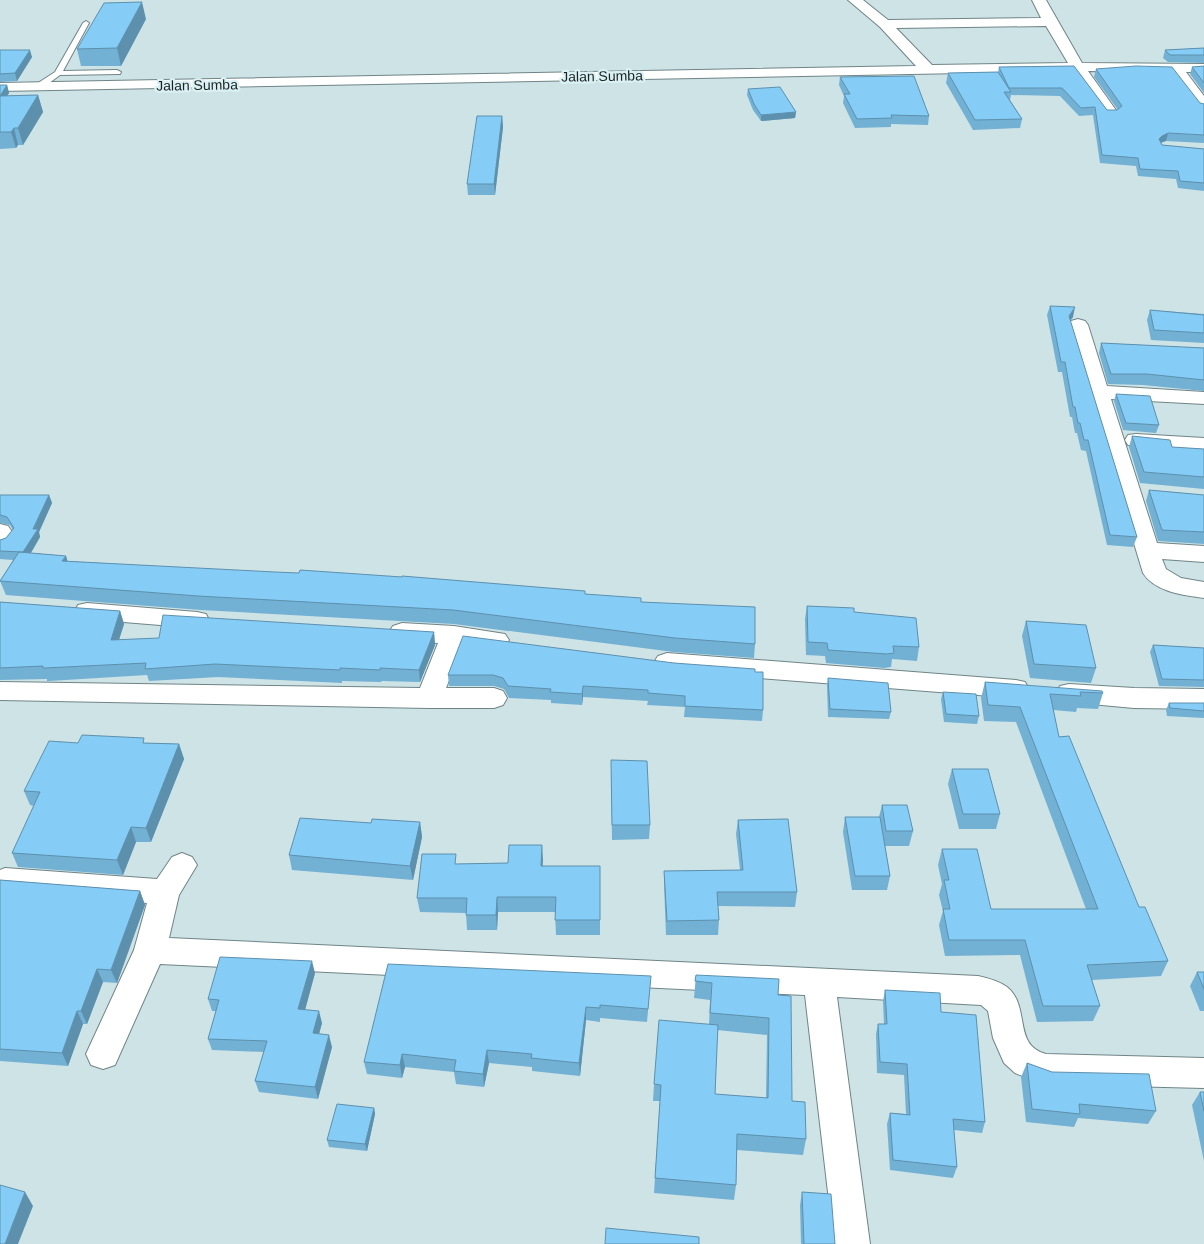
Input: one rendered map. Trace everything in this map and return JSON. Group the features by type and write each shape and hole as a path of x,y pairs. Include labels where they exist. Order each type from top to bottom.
{"street":[{"path":"855,0 885,24 928,71"},
{"path":"1039,0 1049,22 1077,67 1110,113"},
{"path":"885,24 1049,22"},
{"name":"Jalan Sumba","path":"0,88 1077,67 1204,68"},
{"path":"1176,69 1204,106"},
{"path":"1088,338 1099,392 1114,438 1140,491 1155,573 1164,581 1204,590"},
{"path":"1099,392 1204,398"},
{"path":"1114,438 1204,445"},
{"path":"0,531 3,536 0,540"},
{"path":"1150,550 1204,554"},
{"path":"63,610 220,621"},
{"path":"376,630 454,635 521,643"},
{"path":"429,698 454,635"},
{"path":"646,659 1134,698 1204,699"},
{"path":"0,691 494,698"},
{"path":"103,1054 150,950 165,892 182,865"},
{"path":"5,880 165,892"},
{"path":"150,950 978,990 990,993 1000,1000 1004,1009 1010,1041 1018,1058 1030,1066 1046,1069 1204,1073"},
{"path":"819,982 852,1238"}],"lane":[{"path":"38,87 58,73 86,22"},
{"path":"58,73 117,72"}],"building":[{"path":"142,2 117,48 77,49 104,3"},
{"path":"1204,48 1204,55 1170,55 1165,50"},
{"path":"0,50 30,50 15,73 0,74"},
{"path":"1074,66 1107,110 1117,110 1122,106 1096,69 1136,66 1172,67 1200,103 1204,104 1204,135 1168,133 1159,139 1162,145 1204,149 1204,183 1180,181 1178,171 1140,169 1138,158 1102,155 1095,107 1081,108 1062,88 1009,88 999,67"},
{"path":"1204,66 1204,83 1192,67"},
{"path":"998,72 1011,92 1004,92 1022,119 975,120 948,73"},
{"path":"914,76 929,116 891,115 892,118 857,119 844,94 850,94 840,77"},
{"path":"0,85 7,85 0,96"},
{"path":"780,87 796,112 761,115 748,89"},
{"path":"38,95 18,128 14,128 11,132 0,132 0,96"},
{"path":"477,116 502,116 494,184 467,184"},
{"path":"1050,306 1075,307 1069,316 1137,537 1110,535 1088,440 1084,440 1080,423 1078,423 1075,407 1073,407 1065,362 1061,362"},
{"path":"1150,310 1204,315 1204,333 1154,330"},
{"path":"1101,343 1204,348 1204,380 1147,374 1111,374"},
{"path":"1116,394 1150,396 1159,425 1126,423"},
{"path":"1132,436 1170,440 1172,447 1204,449 1204,477 1144,472"},
{"path":"1149,490 1204,495 1204,532 1162,530"},
{"path":"0,495 49,495 33,529 38,529 23,552 0,551 0,540 6,538 14,528 7,517 0,515"},
{"path":"19,552 66,556 62,561 275,572 299,573 300,570 402,576 585,591 585,594 641,598 641,602 755,607 755,644 675,638 453,610 198,596 0,581"},
{"path":"0,602 120,611 111,640 159,638 163,615 434,632 419,670 340,668 340,670 215,664 145,669 146,663 45,668 43,666 0,668"},
{"path":"807,606 854,608 854,612 916,618 919,647 893,646 894,653 887,654 828,650 827,643 808,642"},
{"path":"1026,621 1086,625 1096,668 1034,664"},
{"path":"463,636 674,663 755,669 755,672 763,672 763,710 685,706 685,696 648,693 648,690 583,686 582,694 550,692 551,689 508,686 503,678 493,675 448,675"},
{"path":"1153,645 1204,648 1204,680 1162,679"},
{"path":"828,678 888,683 891,712 830,709"},
{"path":"985,682 1102,691 1103,693 1080,692 1081,696 1050,694 1059,737 1069,736 1139,907 1145,907 1168,961 1087,965 1100,1006 1043,1006 1025,940 949,940 943,909 950,909 944,880 949,880 942,849 977,849 991,909 1098,909 1020,707 988,705"},
{"path":"943,692 976,694 979,716 946,714"},
{"path":"1169,703 1204,703 1204,711 1170,708"},
{"path":"82,735 144,738 143,743 179,744 146,828 131,827 117,860 12,853 40,792 24,791 49,741 78,743"},
{"path":"611,760 647,761 650,825 612,825"},
{"path":"952,769 988,769 1000,814 963,814"},
{"path":"882,805 907,805 913,831 886,831"},
{"path":"845,817 880,817 890,876 855,876"},
{"path":"300,818 371,823 372,819 420,822 410,866 289,855"},
{"path":"788,819 797,892 717,892 719,920 667,921 664,871 743,870 738,820"},
{"path":"509,845 542,845 541,866 600,866 600,920 555,920 556,897 497,897 496,915 466,915 467,898 417,898 422,854 456,854 455,864 508,863"},
{"path":"0,880 140,891 111,970 97,969 81,1011 77,1011 62,1053 0,1049"},
{"path":"220,957 312,961 298,1009 319,1011 313,1033 329,1035 315,1087 255,1081 267,1041 208,1039 219,1000 208,999"},
{"path":"388,964 651,976 648,1009 600,1005 600,1008 586,1007 579,1063 531,1058 532,1054 487,1050 483,1074 454,1071 456,1060 402,1054 400,1065 364,1062"},
{"path":"1197,972 1204,972 1204,989"},
{"path":"696,975 779,979 778,995 791,996 792,1101 805,1102 806,1139 737,1134 736,1185 655,1178 661,1085 654,1084 659,1020 718,1025 715,1094 768,1098 769,1018 710,1013 712,983 695,981"},
{"path":"885,990 940,993 941,1012 976,1015 985,1122 953,1119 957,1167 893,1160 890,1113 910,1115 907,1064 880,1062 878,1024 887,1024"},
{"path":"1027,1063 1052,1072 1149,1074 1156,1111 1079,1104 1080,1114 1032,1109"},
{"path":"1200,1092 1204,1092 1204,1111"},
{"path":"337,1104 374,1108 365,1144 327,1140"},
{"path":"0,1185 25,1192 5,1244 0,1244"},
{"path":"802,1192 831,1194 835,1244 804,1244"},
{"path":"606,1228 699,1237 699,1244 605,1244"}]}
